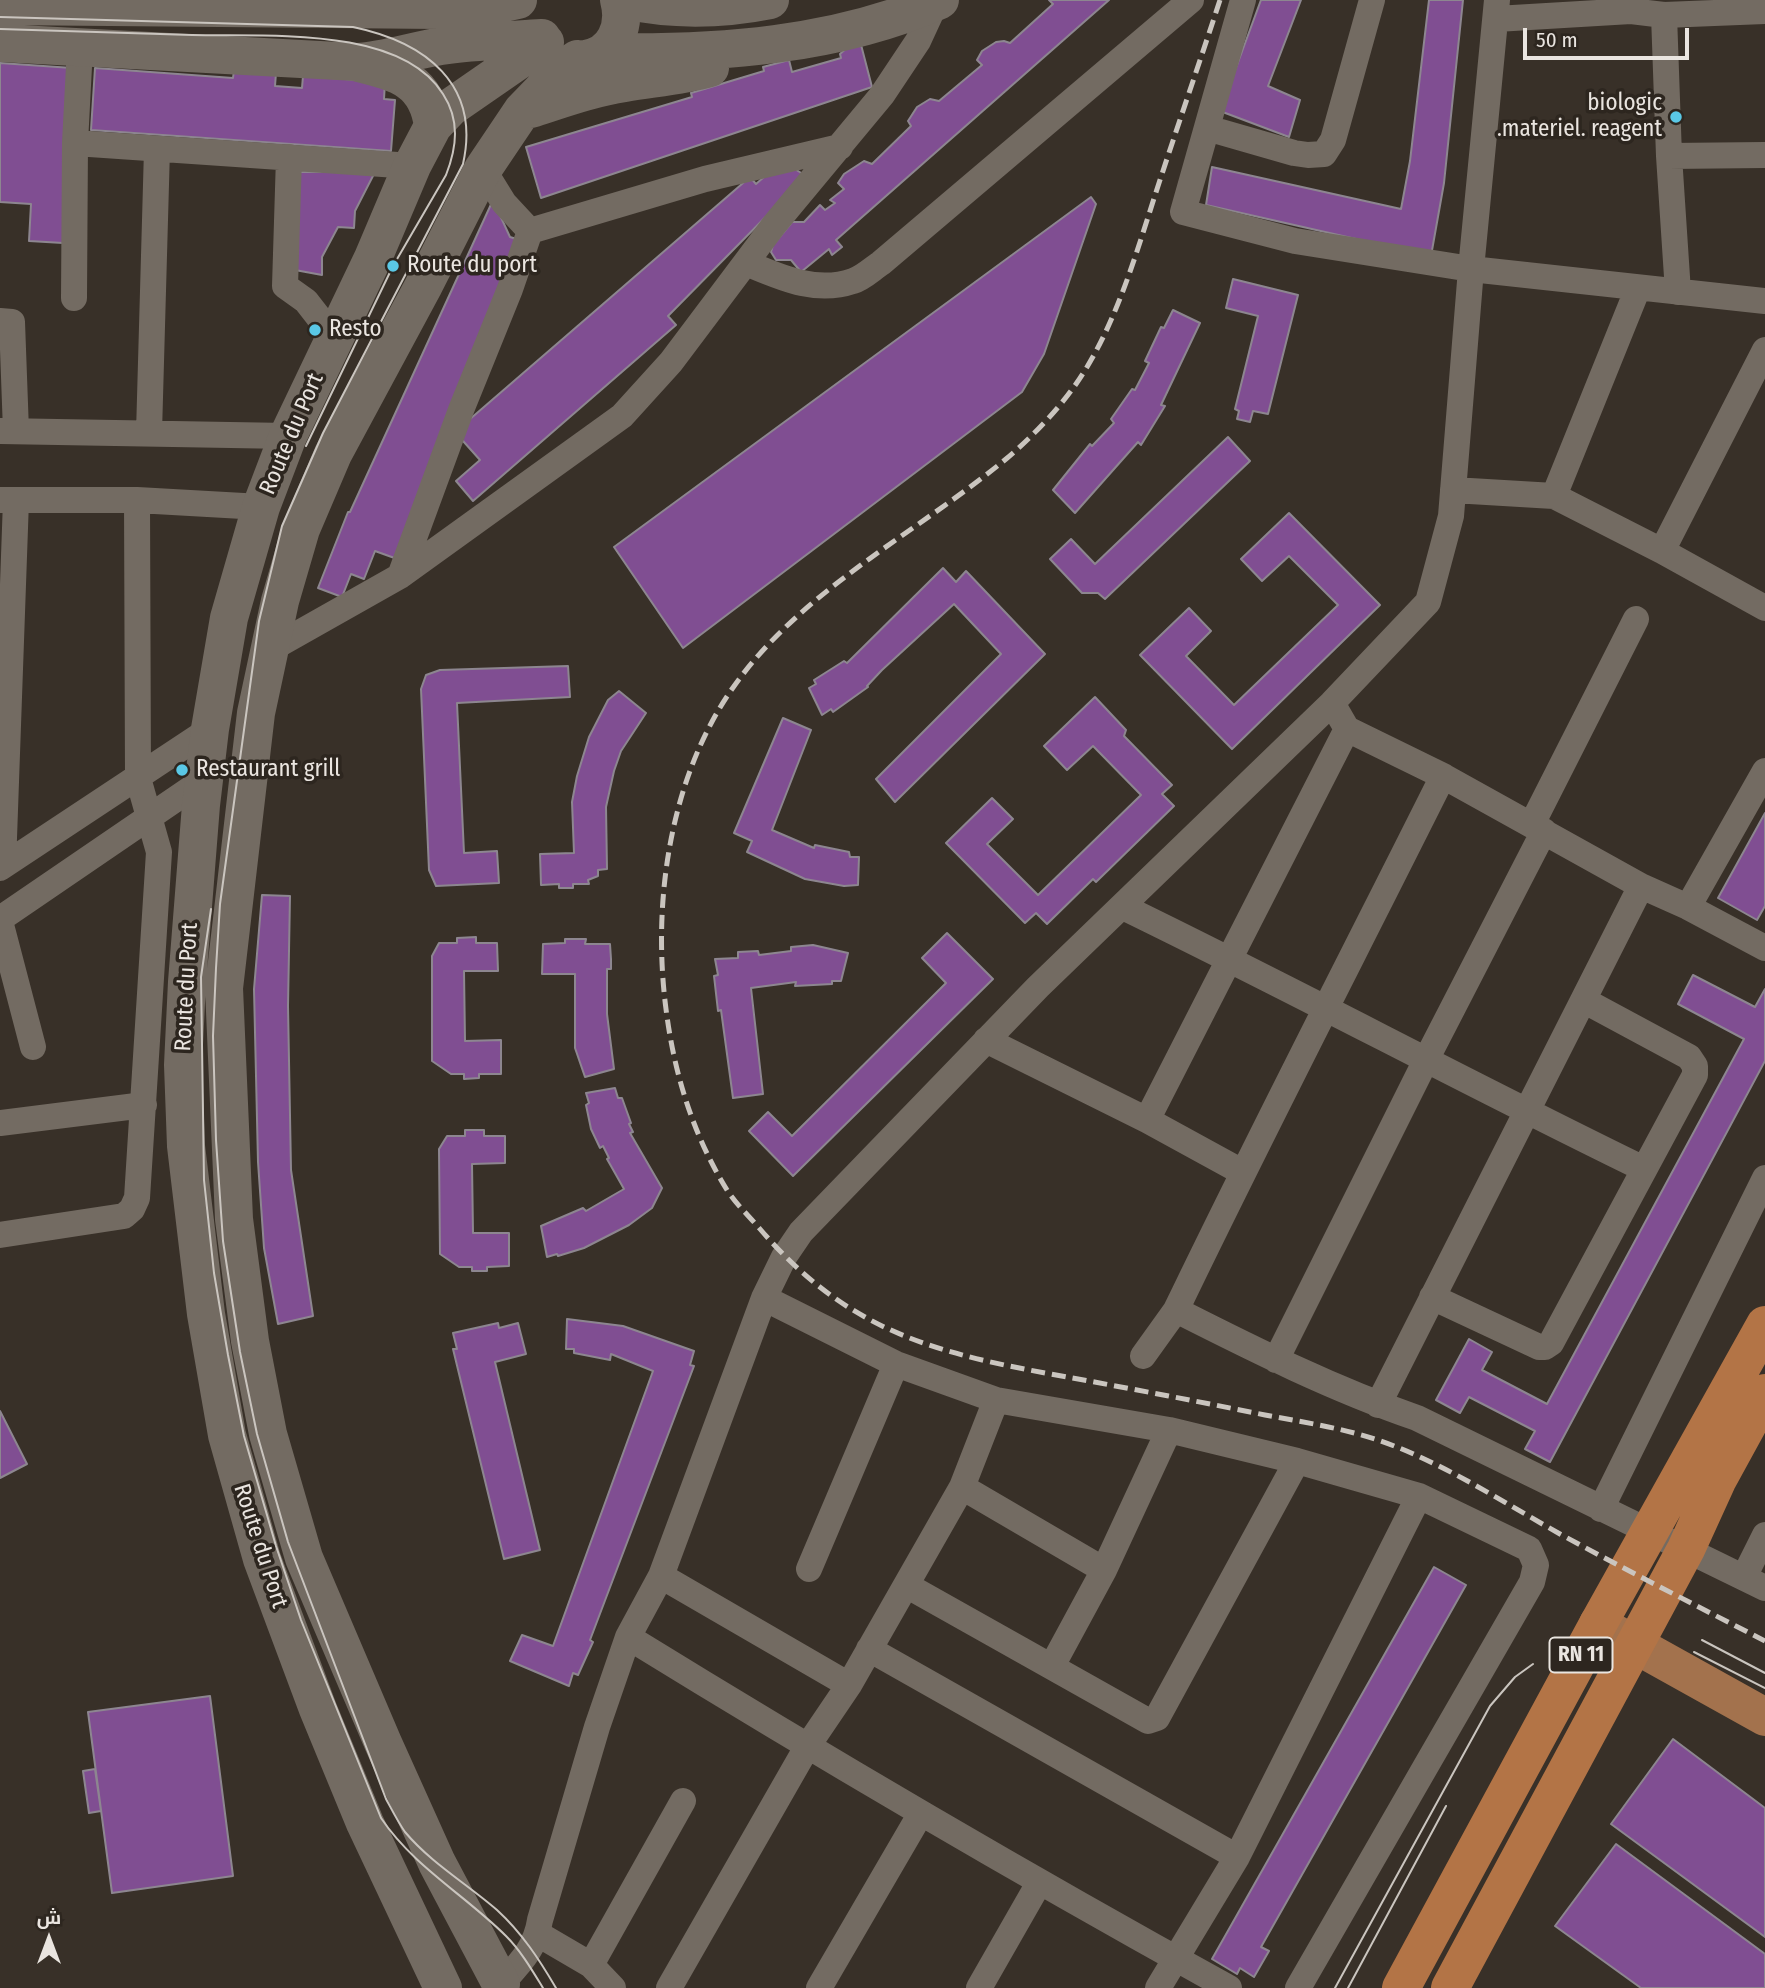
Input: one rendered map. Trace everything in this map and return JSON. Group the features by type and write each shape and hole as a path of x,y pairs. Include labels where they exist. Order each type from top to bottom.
{"highway":[{"name":"RN 11","path":"1401,1988 1598,1624 1765,1325"},
{"name":"RN 11","path":"1450,1988 1686,1549 1717,1481 1765,1393"}],"main road":[{"path":"0,6 440,10 476,9 518,0"},
{"path":"540,0 538,26 581,55"},
{"path":"581,55 615,41 621,28 622,0 680,9 711,9 770,0"},
{"path":"0,43 357,62 376,61 416,50 449,45 581,55 741,48 850,30 938,1"},
{"path":"522,111 583,92 581,55"},
{"name":"Route du Port","path":"504,1986 437,1863 383,1743 304,1558 268,1434 250,1341 234,1219 224,988 255,724 269,650 290,564 316,492 333,454 483,169 522,111 581,55"},
{"name":"Route du Port","path":"443,1988 365,1823 318,1709 261,1559 227,1435 206,1314 186,1146 183,1065 195,867 210,729 229,618 261,506 288,436 373,258 412,166 433,126 451,107 581,55"},
{"path":"357,62 391,71 415,85 428,104 433,126"},
{"path":"1598,1624 1765,1717"},
{"path":"462,1988 481,1980 504,1986"}],"street":[{"path":"746,263 793,282 822,286 854,281 881,263 1191,0"},
{"path":"1243,0 1183,212 1296,241 1471,269 1765,301"},
{"path":"1207,128 1294,153 1324,154 1333,139 1372,0"},
{"path":"269,650 400,576 622,416 671,362 774,225 882,95 918,41 938,1"},
{"path":"504,1986 538,1934 597,1727 628,1637 661,1576 764,1298 784,1257 802,1232 986,1040 1332,703 1428,603 1451,516 1471,269 1497,9 1631,6 1664,16 1765,10"},
{"path":"1664,16 1678,292"},
{"path":"74,298 75,143 80,47"},
{"path":"75,143 412,166"},
{"path":"530,232 705,179 840,147"},
{"path":"149,433 157,149"},
{"path":"1669,156 1765,155"},
{"path":"289,157 285,286 306,301 334,337"},
{"path":"483,169 505,203 530,232"},
{"path":"400,576 530,232"},
{"path":"1554,496 1639,288"},
{"path":"0,321 12,321 8,431 288,436"},
{"path":"1662,551 1765,350"},
{"path":"1453,490 1554,496 1765,608"},
{"path":"2,867 8,500 137,500 261,506"},
{"path":"0,1235 124,1216 132,1209 137,1198 159,852 138,778 137,500"},
{"path":"1276,1360 1426,1060 1636,620"},
{"path":"1332,703 1347,729 1443,776 1642,886 1763,942"},
{"path":"2,867 210,729"},
{"path":"1147,1121 1347,729"},
{"path":"1688,907 1765,771"},
{"path":"1143,1356 1176,1310 1242,1172 1443,776"},
{"path":"33,1047 0,920 205,779"},
{"path":"1378,1405 1642,886"},
{"path":"1123,907 1644,1169"},
{"path":"1432,1297 1539,1347 1551,1343 1695,1075 1696,1066 1689,1057 1585,1001"},
{"path":"986,1040 1242,1172"},
{"path":"0,1123 144,1105"},
{"path":"1601,1509 1765,1178"},
{"path":"764,1298 896,1364 996,1400 1169,1430 1297,1461 1419,1496 1530,1549 1536,1565 1532,1582 1298,1988"},
{"path":"1176,1310 1276,1360 1378,1405 1417,1418 1754,1582 1765,1535"},
{"path":"809,1569 896,1364"},
{"path":"669,1988 807,1747 849,1685 962,1487 996,1400"},
{"path":"1052,1666 1104,1570 1169,1430"},
{"path":"906,1585 1148,1721 1157,1718 1297,1461"},
{"path":"962,1487 1104,1570"},
{"path":"1158,1988 1237,1857 1419,1496"},
{"path":"661,1576 849,1685"},
{"path":"628,1637 807,1747 1039,1883 1229,1988"},
{"path":"869,1649 1237,1857"},
{"path":"591,1965 683,1801"},
{"path":"819,1988 921,1813"},
{"path":"979,1988 1039,1883"},
{"path":"538,1934 591,1965 613,1988"}],"building":[{"path":"1049,0 1109,0 836,240 842,247 832,255 829,249 801,272 791,260 776,260 771,252 773,245 792,222 804,222 820,205 825,210 835,203 830,200 844,189 838,183 844,174 864,161 872,164 911,126 908,121 917,107 930,99 939,101 982,65 977,60 982,51 996,42 1010,43 1053,4"},
{"path":"1261,0 1301,0 1268,86 1300,100 1289,137 1220,111"},
{"path":"1429,0 1463,0 1444,183 1431,256 1206,205 1212,167 1401,209 1410,161"},
{"path":"859,37 872,87 541,198 526,147 692,97 691,93 764,71 763,67 789,60 792,72 841,58 840,54"},
{"path":"0,63 72,68 63,243 29,241 31,204 0,202"},
{"path":"95,68 233,78 234,70 276,73 275,86 302,88 303,76 385,82 384,99 395,100 391,151 91,130"},
{"path":"782,161 806,176 668,316 676,325 473,501 456,481 480,460 455,432 750,177 756,184"},
{"path":"297,172 375,172 355,211 354,228 338,227 322,257 322,275 295,270"},
{"path":"1091,197 1096,204 1044,354 1022,392 683,648 614,547"},
{"path":"493,200 510,237 523,241 400,560 375,551 364,579 351,574 342,597 318,588 348,512"},
{"path":"1233,279 1298,295 1268,414 1253,411 1250,422 1237,419 1239,411 1235,409 1258,316 1226,308"},
{"path":"1173,310 1200,323 1161,405 1165,406 1141,445 1138,442 1075,513 1053,490 1090,444 1092,446 1114,423 1111,419 1132,389 1135,390 1149,363 1145,361 1161,327 1164,328"},
{"path":"1228,437 1250,461 1105,599 1098,593 1082,593 1050,559 1071,539 1095,564"},
{"path":"1289,513 1380,605 1232,749 1140,655 1189,608 1211,631 1186,656 1234,705 1338,605 1289,556 1262,581 1241,559"},
{"path":"943,568 956,582 966,571 1045,654 895,802 876,779 1001,654 954,604 882,670 868,687 833,712 831,709 822,715 809,688 816,684 814,680 844,661 847,663"},
{"path":"568,666 570,697 457,703 464,853 497,851 499,883 436,886 429,870 421,689 426,675 440,670"},
{"path":"619,691 646,713 621,751 614,771 606,807 607,869 598,870 598,876 588,880 589,884 573,884 573,888 559,888 559,884 541,885 540,854 574,853 572,802 577,776 589,737 608,700"},
{"path":"1095,697 1126,730 1124,736 1172,785 1162,794 1174,806 1096,882 1093,879 1047,924 1036,913 1025,923 946,843 992,798 1013,819 987,844 1038,895 1141,795 1093,746 1067,770 1044,746"},
{"path":"783,718 811,730 772,830 814,848 815,845 849,852 850,857 859,857 858,885 844,886 805,879 747,852 752,841 734,833"},
{"path":"1765,813 1765,906 1757,920 1718,898"},
{"path":"262,895 290,896 288,1006 291,1170 313,1316 278,1324 264,1248 258,1162 254,989"},
{"path":"947,933 993,979 793,1176 749,1131 768,1112 792,1136 946,983 922,958"},
{"path":"476,937 476,943 497,943 498,971 464,971 465,1041 501,1040 501,1074 479,1074 479,1078 464,1079 464,1074 451,1074 432,1061 432,956 439,943 457,943 457,938"},
{"path":"565,939 586,939 585,944 610,944 607,1014 614,1069 585,1077 575,1048 575,974 542,974 543,944 565,943"},
{"path":"813,945 848,953 841,981 795,986 796,982 751,988 763,1094 733,1098 721,1010 718,1011 715,959 738,958 738,952 758,951 759,955"},
{"path":"1693,975 1755,1007 1765,989 1765,1061 1550,1462 1525,1449 1535,1431 1469,1397 1460,1413 1436,1400 1469,1339 1492,1352 1482,1370 1547,1404 1744,1039 1678,1004"},
{"path":"615,1088 618,1098 622,1098 631,1123 629,1124 633,1132 630,1133 662,1188 652,1208 629,1225 584,1248 547,1257 541,1226 583,1208 586,1211 624,1189 607,1159 609,1158 603,1146 600,1148 591,1129 586,1105 589,1103 586,1093"},
{"path":"465,1130 484,1130 484,1136 505,1136 505,1163 472,1164 473,1233 509,1233 509,1266 472,1271 472,1267 459,1267 440,1254 439,1149 447,1136 465,1136"},
{"path":"567,1319 623,1326 694,1351 690,1365 694,1366 590,1640 593,1642 578,1675 573,1673 569,1686 510,1661 522,1635 553,1646 653,1371 611,1354 610,1360 566,1349"},
{"path":"498,1323 499,1328 518,1323 526,1354 495,1362 540,1550 504,1559 453,1349 457,1349 453,1333"},
{"path":"0,1411 27,1464 0,1478"},
{"path":"1434,1567 1466,1585 1261,1947 1269,1951 1254,1977 1240,1968 1237,1974 1212,1959"},
{"path":"210,1696 233,1876 112,1893 88,1712"},
{"path":"1673,1739 1765,1808 1765,1937 1611,1824"},
{"path":"95,1769 101,1811 89,1813 83,1771"},
{"path":"1616,1844 1765,1954 1765,1988 1641,1988 1555,1926"}],"tram line":[{"path":"0,17 353,27 403,43 424,56 442,71 455,89 464,111 466,136 463,164 323,433 282,526 259,621 220,904 213,1036 216,1140 223,1241 240,1352 257,1434 288,1542 386,1799 402,1828 415,1843 497,1910 514,1928 556,1988"},
{"path":"0,29 328,39 396,56 423,72 443,94 452,114 455,134 453,154 446,175 393,266 306,446"},
{"path":"211,909 201,977 204,1180 214,1273 228,1355 244,1436 276,1546 301,1620 381,1818 424,1866 506,1936 543,1988"},
{"path":"1702,1640 1765,1673"},
{"path":"1694,1652 1765,1688"},
{"path":"1335,1988 1490,1706 1515,1677 1533,1664"},
{"path":"1348,1988 1446,1806"}],"railway":[{"path":"1220,0 1125,286 1103,337 1076,384 1043,424 1006,459 860,565 791,622 760,654 732,689 711,724 680,801 664,884 662,968 666,1009 674,1057 687,1103 704,1148 738,1205 796,1267 832,1296 870,1320 909,1338 993,1362 1322,1426 1378,1440 1425,1459 1586,1548 1765,1641"}],"place":[{"name":"biologic .materiel. reagent","path":"1676,117"},
{"name":"Route du port","path":"393,266"},
{"name":"Resto","path":"315,330"},
{"name":"Restaurant grill","path":"182,770"}]}
